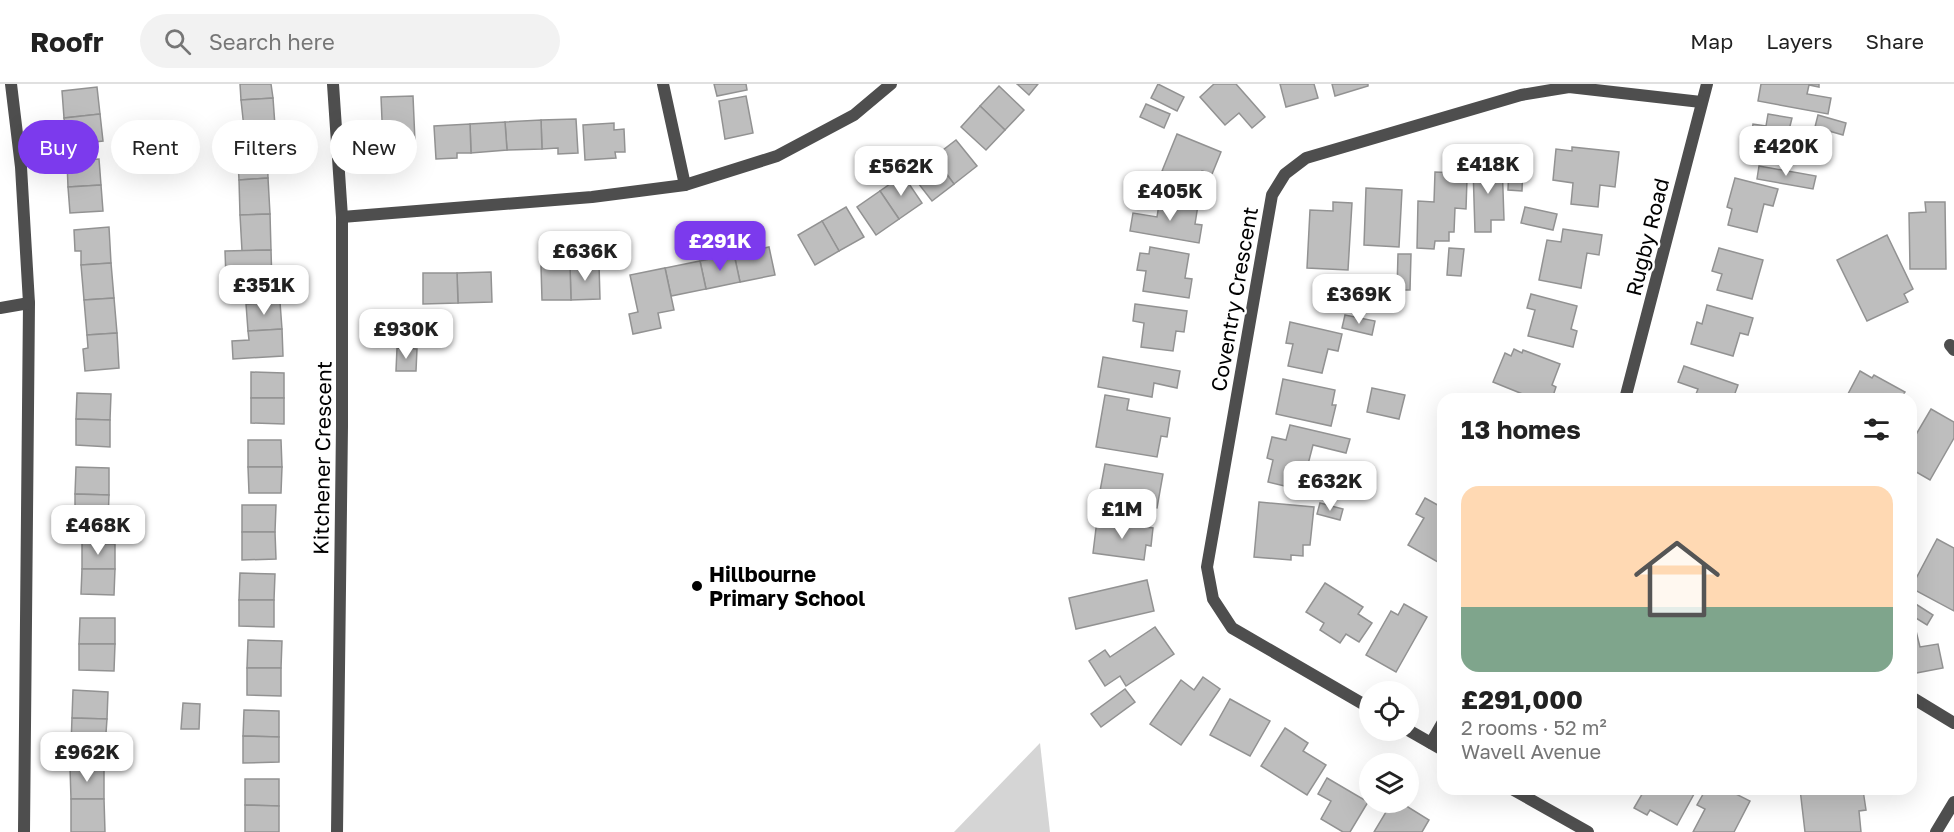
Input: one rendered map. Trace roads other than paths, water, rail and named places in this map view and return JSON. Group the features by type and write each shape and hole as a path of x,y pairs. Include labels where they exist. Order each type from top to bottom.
{"street":[{"path":"11,84 21,167 29,303 24,832"},
{"name":"Kitchener Crescent","path":"333,84 342,217 337,832"},
{"path":"663,84 685,185"},
{"path":"342,217 592,197 685,185 777,156 854,115 891,84"},
{"name":"Rugby Road","path":"1627,393 1707,84"},
{"name":"Coventry Crescent","path":"1359,702 1232,627 1213,599 1207,567 1272,195 1285,174 1306,158 1521,95 1569,87 1701,102"},
{"path":"0,308 29,303"},
{"path":"1917,701 1954,723"},
{"path":"1431,743 1437,732"},
{"path":"1419,736 1437,746"},
{"path":"1523,795 1588,832"},
{"path":"1936,832 1954,802"}],"place":[{"name":"Hillbourne Primary School","path":"697,586"}]}
